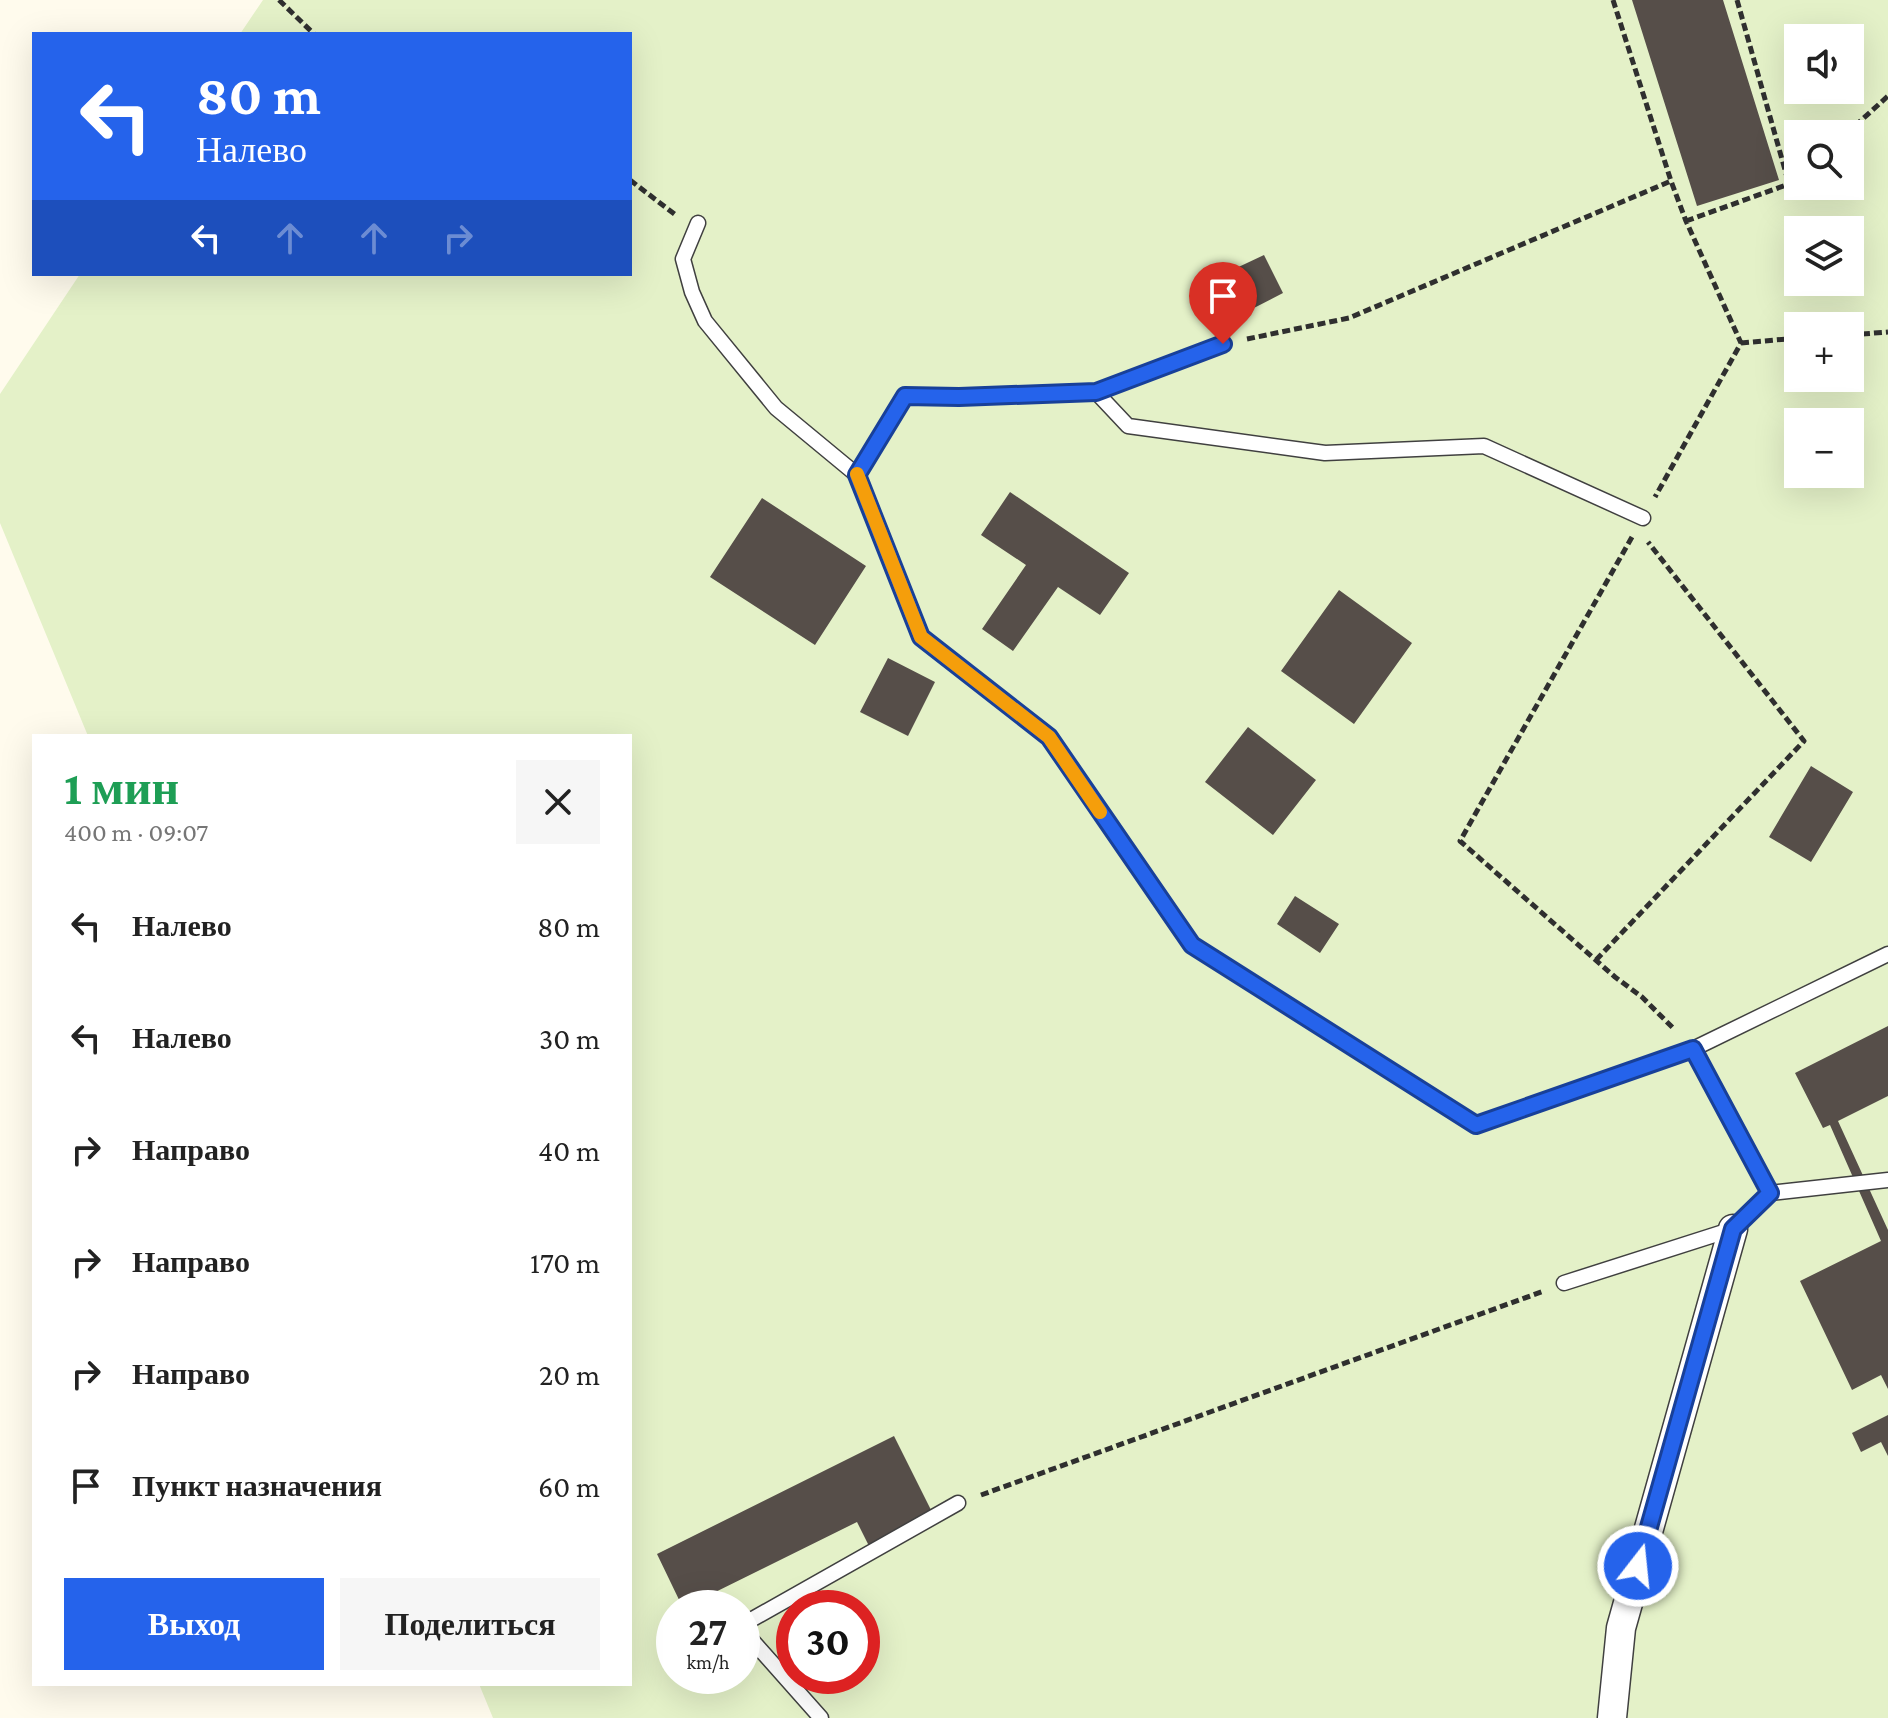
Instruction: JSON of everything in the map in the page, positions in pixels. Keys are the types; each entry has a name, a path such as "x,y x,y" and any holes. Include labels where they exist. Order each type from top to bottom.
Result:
{"street":[{"path":"1612,1718 1621,1628 1733,1229"}],"lane":[{"path":"696,226 683,259 692,292 705,321 776,408 857,475 921,637 1049,737 1192,945 1476,1125 1693,1049 1888,954"},
{"path":"857,475 905,396 1096,392 1223,344"},
{"path":"1096,392 1128,426 1325,453 1484,446 1640,523"},
{"path":"1693,1049 1770,1193"},
{"path":"1564,1283 1733,1229 1770,1193 1888,1180"},
{"path":"760,1617 958,1503"},
{"path":"760,1648 821,1718"}],"path":[{"path":"279,0 312,32"},
{"path":"1613,0 1671,181 1741,343"},
{"path":"1737,0 1784,166"},
{"path":"1861,120 1888,96"},
{"path":"632,181 696,226"},
{"path":"1223,344 1349,318 1671,181"},
{"path":"1686,221 1784,186"},
{"path":"1864,334 1888,332"},
{"path":"1741,343 1784,339"},
{"path":"1693,1049 1642,997 1460,841 1741,343"},
{"path":"1596,960 1804,741 1640,523"},
{"path":"958,1503 1564,1283"}],"green space":[{"path":"263,0 1888,0 1888,1718 493,1718 480,1686 632,1686 632,734 87,734 0,523 0,394 79,276 632,276 632,32 241,32"}],"building":[{"path":"1632,0 1723,0 1779,180 1697,206"},
{"path":"1264,255 1283,293 1250,310 1230,271"},
{"path":"1010,492 1129,573 1100,615 1058,587 1013,651 982,629 1026,565 981,535"},
{"path":"762,498 866,566 815,645 710,577"},
{"path":"1339,590 1412,643 1354,724 1281,671"},
{"path":"888,658 935,682 908,736 860,712"},
{"path":"1248,727 1316,780 1273,835 1205,782"},
{"path":"1811,766 1853,792 1811,862 1769,837"},
{"path":"1295,896 1339,924 1320,953 1277,924"},
{"path":"1888,1026 1888,1096 1838,1121 1888,1230 1888,1389 1881,1375 1852,1390 1800,1281 1881,1241 1830,1125 1823,1128 1795,1073"},
{"path":"1888,1415 1888,1456 1881,1442 1861,1452 1852,1433"},
{"path":"894,1436 933,1514 869,1546 857,1522 719,1590 674,1590 657,1554"}],"slow traffic":[{"path":"857,474 921,637 1049,737 1100,812"}],"route":[{"path":"1223,344 1096,392 905,396 857,475 921,637 1049,737 1192,945 1476,1125 1693,1049 1770,1193 1733,1229 1638,1566"}]}
